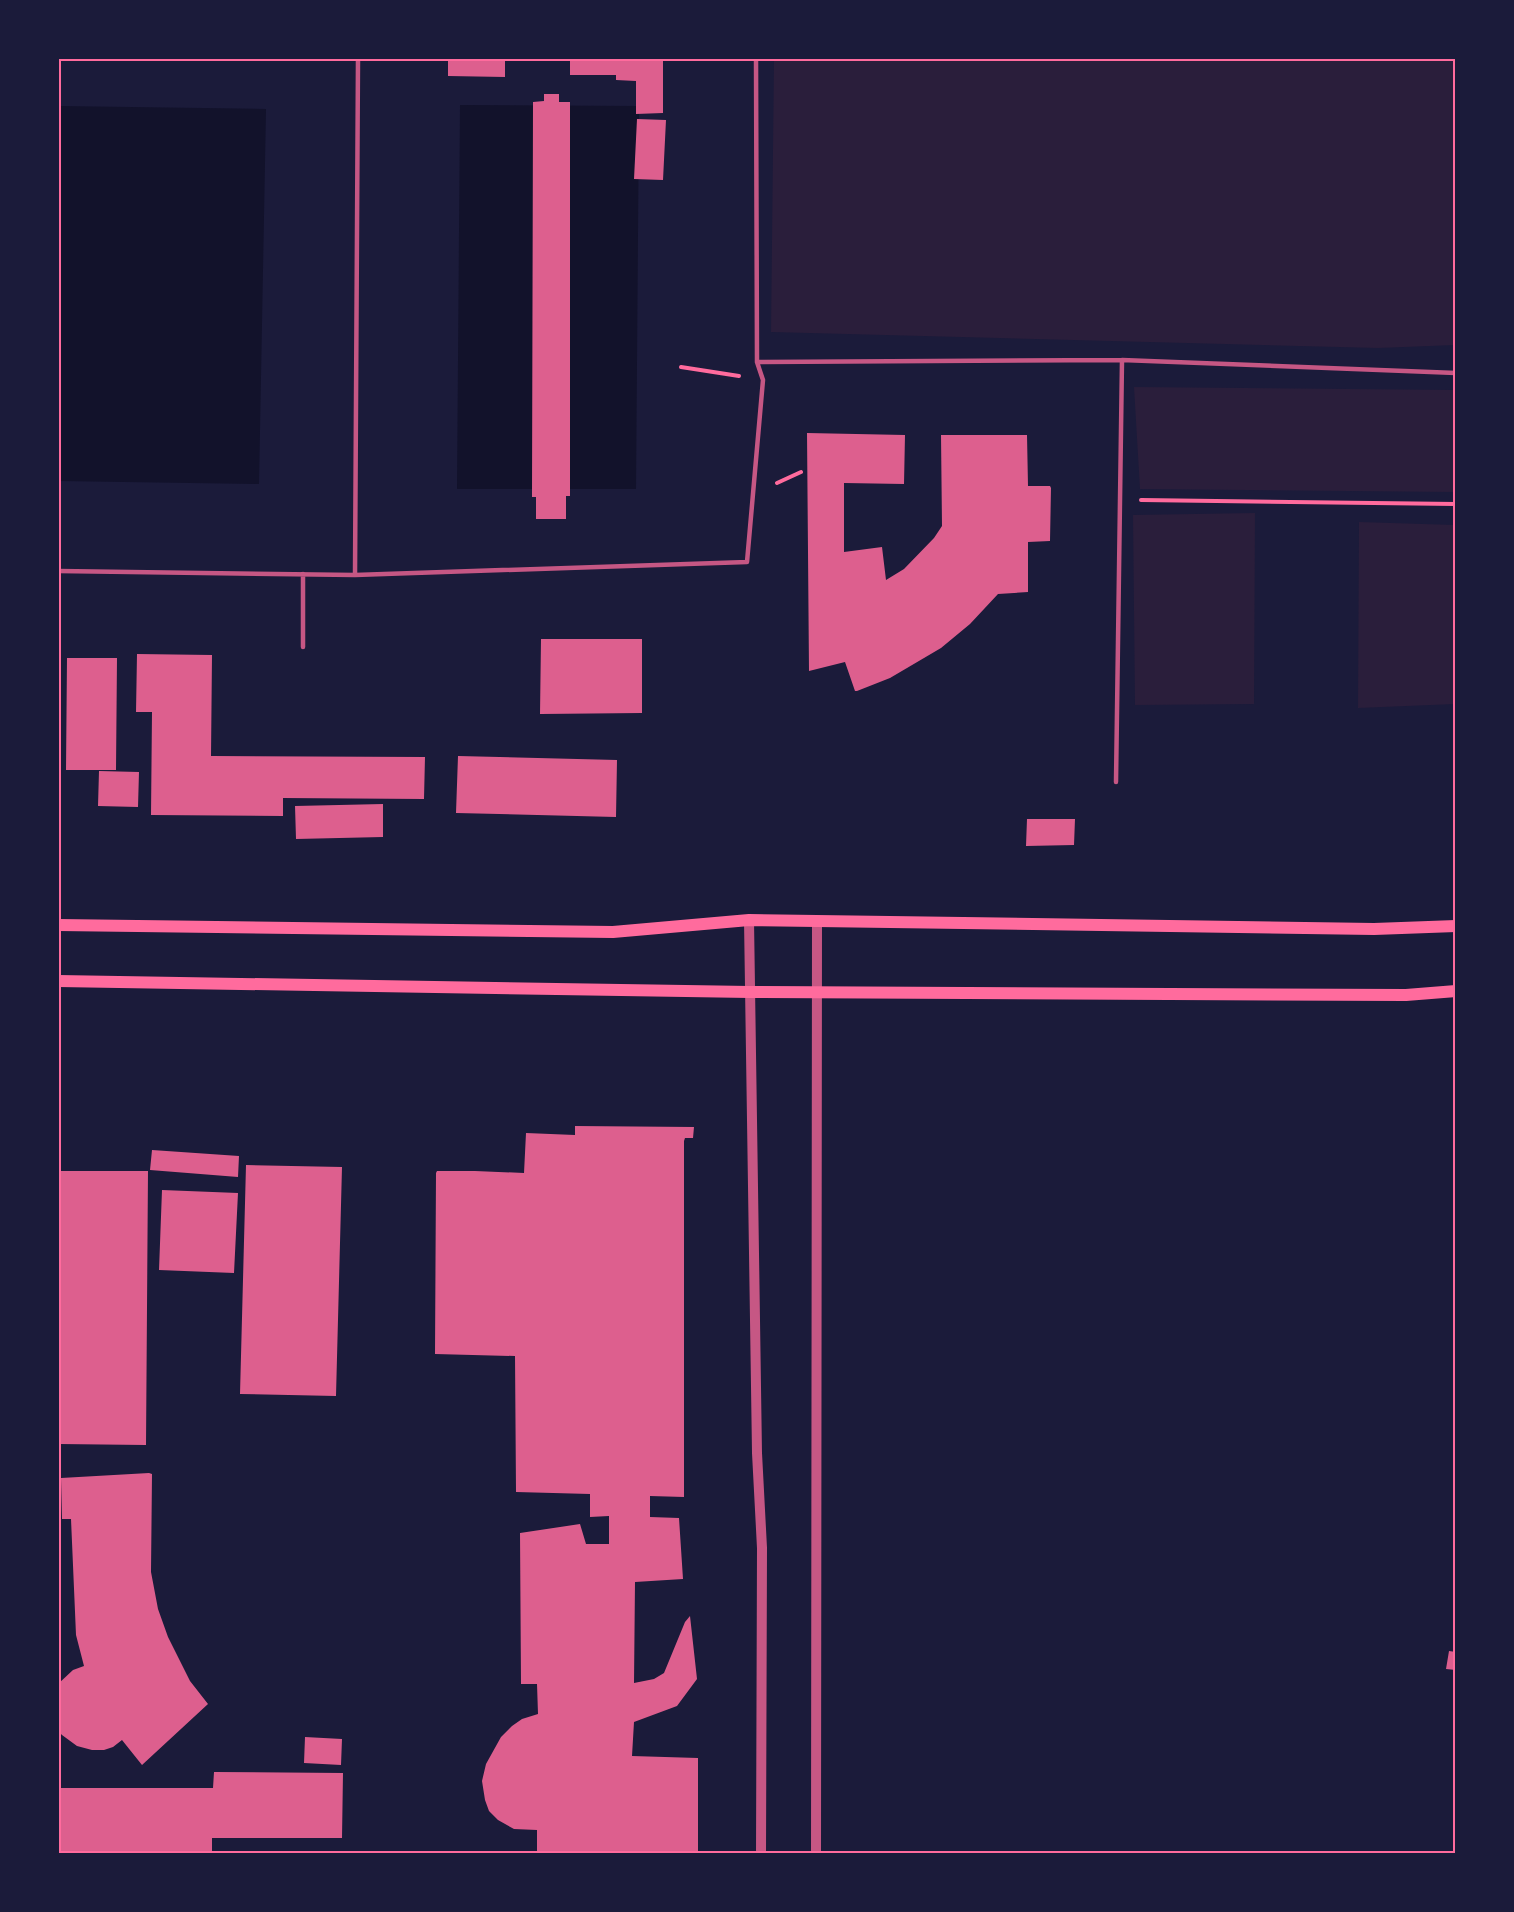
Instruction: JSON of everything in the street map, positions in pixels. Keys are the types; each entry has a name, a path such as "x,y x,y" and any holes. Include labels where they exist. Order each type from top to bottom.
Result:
{"main road":[{"path":"58,925 613,932 749,920 1374,929 1455,926"},
{"path":"58,981 750,992 1406,995 1455,991"}],"street":[{"path":"749,920 757,1453 762,1548 761,1854"},
{"path":"816,1854 817,921"}],"lane":[{"path":"355,575 358,58"},
{"path":"58,571 355,575 747,562 763,380 757,362 756,58"},
{"path":"757,362 1122,360 1455,373"},
{"path":"1116,782 1122,360"},
{"path":"303,574 303,647"}],"path":[{"path":"681,368 763,380"},
{"path":"1120,500 1455,504"}],"shaded area":[{"path":"774,59 1455,59 1455,345 1378,348 771,332"},
{"path":"460,105 639,106 636,489 457,489"},
{"path":"59,106 266,109 259,484 59,481"},
{"path":"1134,387 1455,390 1455,492 1140,489"},
{"path":"1255,513 1254,704 1135,705 1133,515"},
{"path":"1359,522 1455,525 1455,704 1358,708"}],"building":[{"path":"448,58 505,58 505,77 448,76"},
{"path":"570,58 663,58 663,113 636,114 636,81 616,80 616,75 570,75"},
{"path":"544,94 559,94 559,102 570,102 570,496 566,496 566,519 536,519 536,497 532,497 533,102 544,101"},
{"path":"637,119 666,120 663,180 634,179"},
{"path":"807,433 905,435 904,484 844,483 844,552 882,547 886,580 904,569 934,538 942,526 941,435 1027,435 1028,486 1050,486 1051,488 1050,541 1028,542 1028,592 998,594 970,624 941,648 890,678 857,691 855,691 845,662 809,671"},
{"path":"541,639 642,639 642,713 540,714"},
{"path":"137,654 212,655 211,756 425,757 424,799 283,798 283,816 151,815 152,712 136,712"},
{"path":"67,658 117,658 116,770 66,770"},
{"path":"458,756 617,760 616,817 456,813"},
{"path":"99,771 139,772 138,807 98,806"},
{"path":"383,804 383,837 296,839 295,806"},
{"path":"1027,819 1075,819 1074,845 1026,846"},
{"path":"575,1126 694,1127 693,1138 685,1138 684,1141 684,1497 650,1496 650,1517 679,1518 683,1579 635,1582 634,1683 654,1679 664,1673 685,1622 690,1616 697,1679 677,1706 634,1722 632,1756 698,1758 698,1854 537,1854 537,1830 514,1829 498,1820 489,1811 485,1800 482,1781 486,1764 501,1737 522,1719 538,1714 537,1684 521,1684 520,1533 580,1524 586,1544 609,1544 609,1516 590,1517 590,1494 516,1492 515,1356 435,1354 436,1173 437,1171 475,1171 524,1173 526,1133 575,1135"},
{"path":"152,1150 239,1156 238,1177 150,1170"},
{"path":"246,1165 342,1167 336,1396 240,1394"},
{"path":"60,1171 148,1171 146,1445 59,1444"},
{"path":"162,1190 238,1193 234,1273 159,1270"},
{"path":"152,1474 151,1572 158,1609 168,1637 190,1681 208,1704 142,1765 122,1740 104,1750 92,1750 77,1746 58,1731 58,1684 73,1670 84,1666 76,1635 71,1519 62,1519 61,1478"},
{"path":"1449,1651 1456,1652 1456,1670 1446,1669"},
{"path":"305,1737 342,1739 341,1765 304,1763"},
{"path":"214,1772 343,1773 342,1838 212,1838 212,1854 58,1854 58,1788 213,1788"}]}
